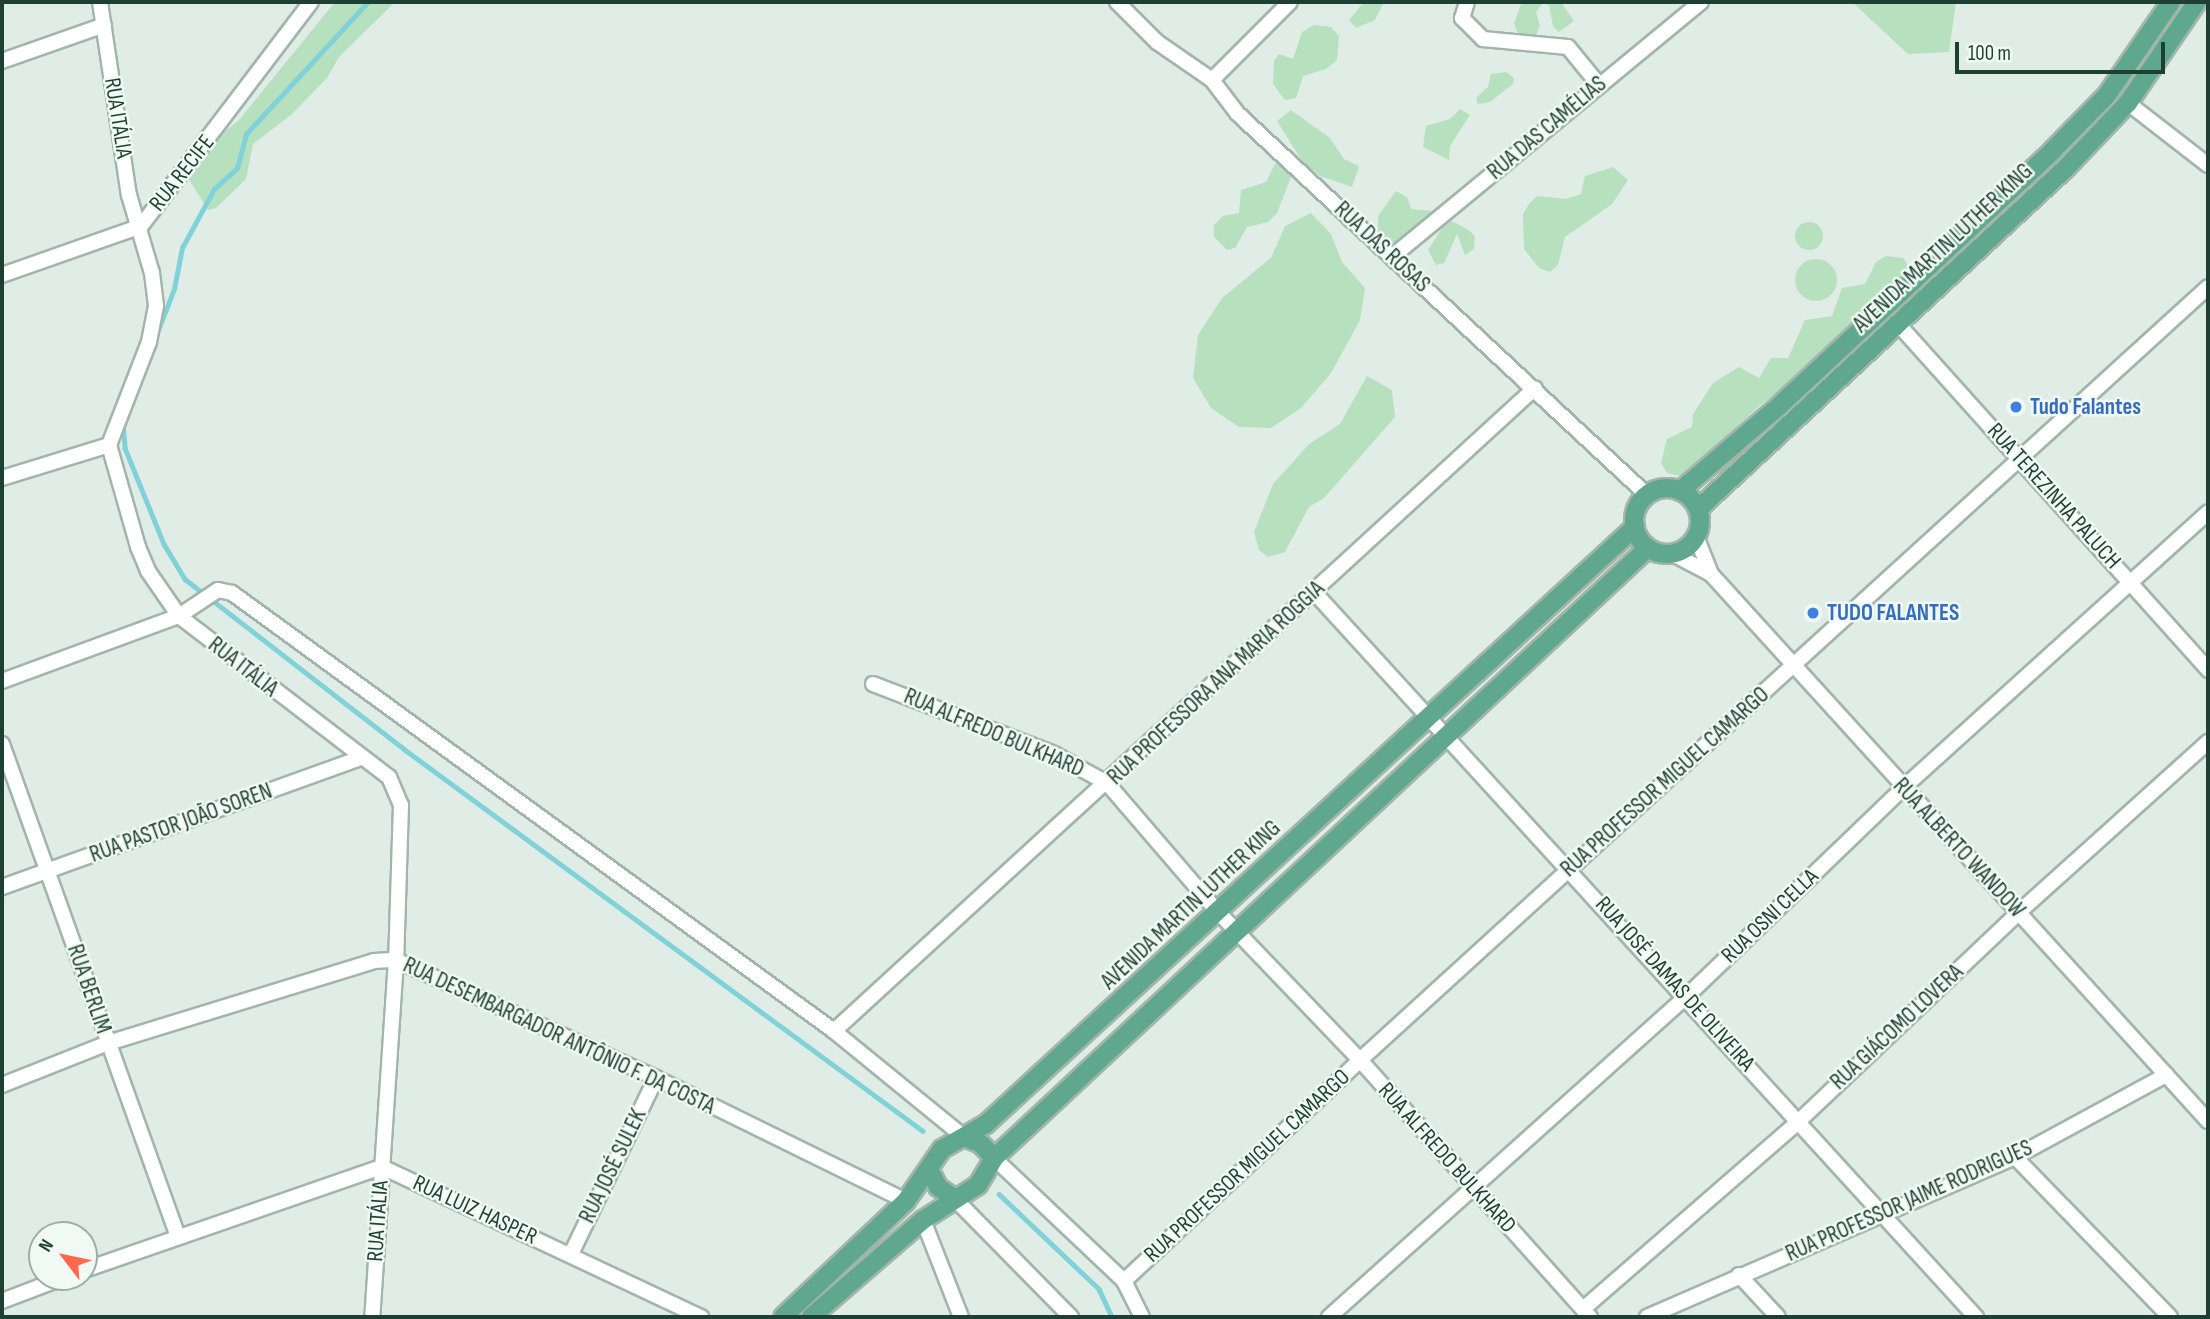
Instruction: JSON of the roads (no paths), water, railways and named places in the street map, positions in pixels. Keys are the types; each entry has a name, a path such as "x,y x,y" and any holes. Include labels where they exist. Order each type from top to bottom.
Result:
{"main road":[{"name":"AVENIDA MARTIN LUTHER KING","path":"1681,491 1779,406 2052,152 2107,95 2171,2"},
{"name":"AVENIDA MARTIN LUTHER KING","path":"1698,509 2066,168 2128,103 2197,2"},
{"path":"2052,152 2066,168"},
{"path":"1669,488 1681,491 1698,509 1696,536 1673,554 1648,548 1635,527 1639,504 1647,495 1669,488"},
{"name":"AVENIDA MARTIN LUTHER KING","path":"783,1317 853,1254 906,1201 930,1171 942,1149 986,1124 1219,914 1635,527"},
{"path":"811,1317 923,1220 978,1185 994,1158 1648,548"},
{"path":"1088,1032 1107,1052"},
{"path":"964,1137 981,1144 994,1158"},
{"path":"930,1171 939,1187 954,1198"},
{"path":"853,1254 867,1268"}],"street":[{"name":"RUA ITÁLIA","path":"100,2 129,195 141,226 156,306 149,342 108,445 143,559 179,616 389,777 401,805 396,960 372,1317"},
{"name":"RUA RECIFE","path":"2,275 141,226 311,2"},
{"name":"RUA DAS ROSAS","path":"1117,2 1157,42 1212,80 1238,114 1647,495"},
{"path":"1212,80 1290,2"},
{"path":"1467,2 1462,18 1483,39 1568,47 1599,85"},
{"name":"RUA DAS CAMÉLIAS","path":"1393,256 1701,2"},
{"path":"2,61 104,25"},
{"path":"2128,103 2208,166"},
{"name":"RUA PROFESSOR MIGUEL CAMARGO","path":"1124,1281 1360,1060 2208,287"},
{"name":"RUA TEREZINHA PALUCH","path":"1898,324 2022,458 2208,670"},
{"name":"RUA PROFESSORA ANA MARIA ROGGIA","path":"834,1031 1535,388"},
{"path":"2,478 108,445"},
{"name":"RUA OSNI CELLA","path":"1329,1317 1686,998 1903,788 2208,513"},
{"name":"RUA ALBERTO WANDOW","path":"1696,536 1711,574 2208,1121"},
{"name":"RUA ALBERTO WANDOW","path":"1673,554 1711,574"},
{"path":"2,681 179,616 196,608 208,595 218,590 232,593 834,1031 964,1137"},
{"name":"RUA JOSÉ DAMAS DE OLIVEIRA","path":"1314,592 1570,869 1976,1317"},
{"name":"RUA ALFREDO BULKHARD","path":"873,684 1054,754 1107,783 1219,914 1360,1060 1587,1313"},
{"name":"RUA GIÁCOMO LOVERA","path":"1587,1313 1799,1121 2018,913 2208,742"},
{"name":"RUA BERLIM","path":"2,744 177,1234"},
{"name":"RUA PASTOR JOÃO SOREN","path":"2,887 361,758"},
{"name":"RUA DESEMBARGADOR ANTÔNIO F. DA COSTA","path":"2,1086 108,1043 374,961 396,960 656,1078 906,1201"},
{"name":"RUA PROFESSOR JAIME RODRIGUES","path":"1647,1317 2015,1157 2166,1075"},
{"name":"RUA JOSÉ SULEK","path":"571,1254 656,1078"},
{"path":"2015,1157 2170,1317"},
{"path":"994,1158 1124,1281 1142,1317"},
{"path":"98,1265 177,1234 382,1167"},
{"name":"RUA LUIZ HASPER","path":"382,1167 701,1317"},
{"path":"954,1198 1071,1317"},
{"path":"923,1220 961,1317"},
{"path":"1739,1275 1778,1317"},
{"path":"2,1301 28,1291"}],"waterway":[{"path":"158,330 174,289 182,248 214,189 237,168 246,134 368,2"},
{"path":"123,423 125,448 164,544 185,579 404,749 923,1131"},
{"path":"999,1194 1099,1289 1112,1317"}],"place":[{"name":"Tudo Falantes","path":"2016,407"},
{"name":"TUDO FALANTES","path":"1813,613"}]}
